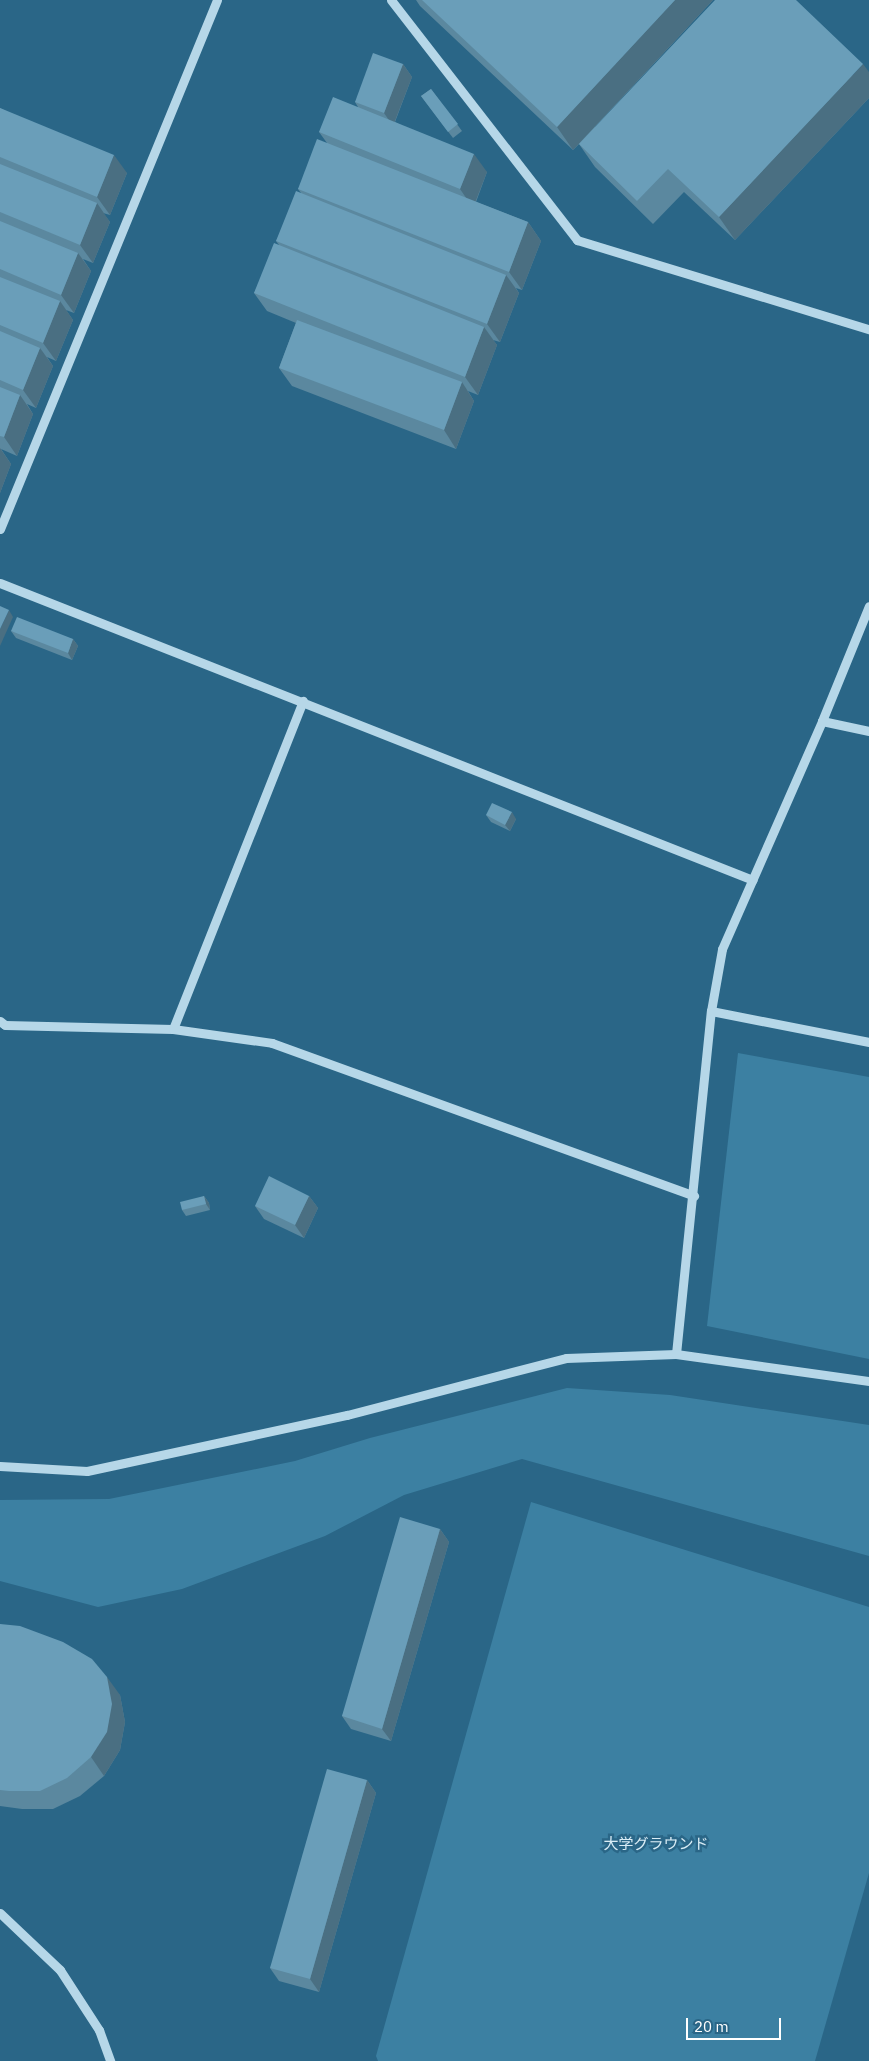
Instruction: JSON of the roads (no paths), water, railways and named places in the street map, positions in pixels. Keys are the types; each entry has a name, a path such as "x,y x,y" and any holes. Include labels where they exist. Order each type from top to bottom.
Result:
{"street":[{"path":"0,529 217,0"},
{"path":"391,0 577,240 869,329"},
{"path":"0,583 753,880"},
{"path":"676,1354 694,1196 711,1011 722,948 822,722 869,606"},
{"path":"173,1029 303,701"},
{"path":"822,722 869,731"},
{"path":"711,1011 869,1042"},
{"path":"0,1021 5,1025 173,1029 272,1043 694,1196"},
{"path":"0,1466 86,1471 347,1415 566,1358 676,1354 869,1381"},
{"path":"0,1913 60,1970 100,2030 110,2061"}],"park label":[{"name":"大学グラウンド","path":"656,1844"}]}
